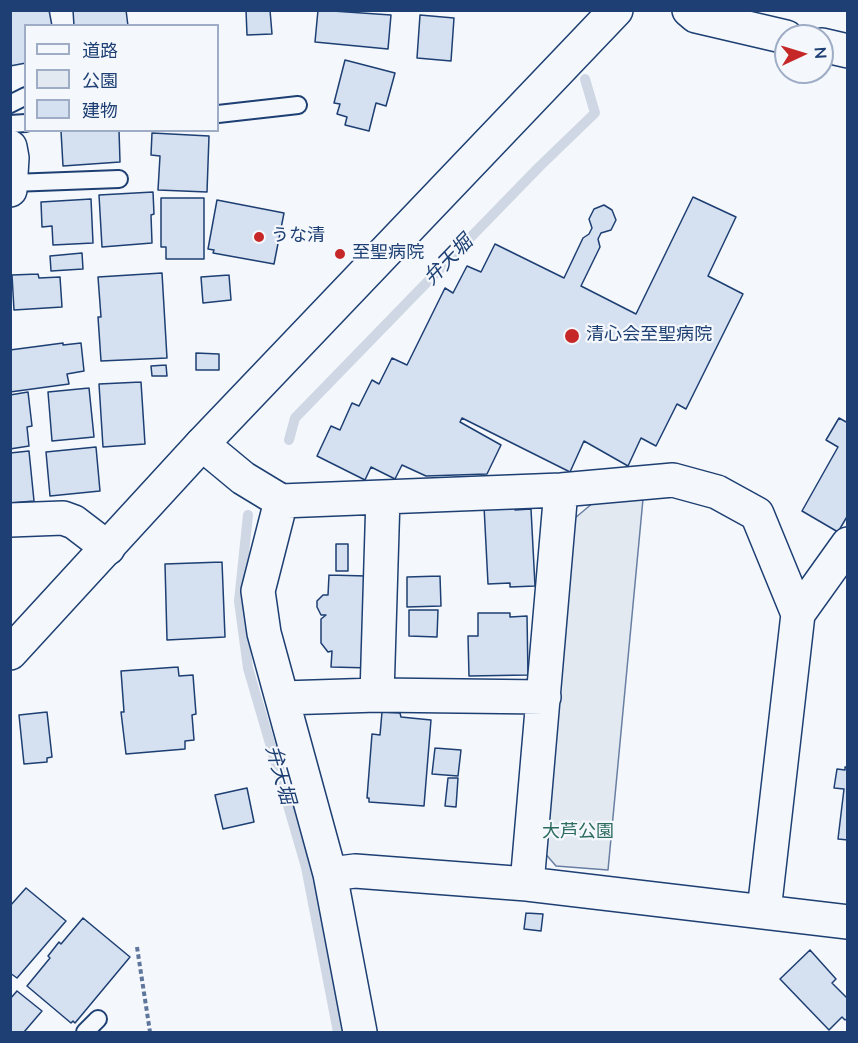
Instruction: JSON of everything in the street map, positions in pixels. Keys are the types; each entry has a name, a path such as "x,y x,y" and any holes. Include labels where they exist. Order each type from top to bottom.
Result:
{"street":[{"path":"10,653 202,444 616,10"},
{"path":"689,10 696,16 774,34"},
{"path":"10,147 11,186"},
{"path":"202,444 243,478 281,501 561,490 673,480 717,492 758,514 798,614 764,910"},
{"path":"527,884 561,490"},
{"path":"377,695 383,497"},
{"path":"281,501 258,591 264,633 330,874 360,1032"},
{"path":"10,520 63,518 74,522 108,548"},
{"path":"798,614 848,544"},
{"path":"283,698 377,695 544,698"},
{"path":"330,874 355,872 527,884 764,910 848,922"}],"lane":[{"path":"10,104 24,97"},
{"path":"219,114 298,105"},
{"path":"11,186 119,179"},
{"path":"85,1032 98,1019"}],"path":[{"path":"137,947 150,1032"}],"green space":[{"name":"大芦公園","path":"600,497 643,499 608,870 556,866 543,851 575,518"}],"building":[{"path":"10,10 49,10 52,24 24,24 24,63 10,66"},
{"path":"73,10 126,10 128,24 74,24"},
{"path":"246,10 270,10 272,34 247,35"},
{"path":"318,10 391,15 388,49 315,42"},
{"path":"420,15 454,18 451,61 417,58"},
{"path":"345,60 395,73 386,106 376,103 369,131 345,125 347,117 337,114 340,104 334,103"},
{"path":"61,132 119,132 120,162 63,166"},
{"path":"152,133 209,136 207,192 158,190 160,156 151,155"},
{"path":"153,192 152,243 102,247 99,195"},
{"name":"清心会至聖病院","path":"693,197 736,217 708,276 743,294 686,409 677,404 656,446 641,438 628,466 584,441 570,472 462,418 460,422 501,445 487,474 426,476 402,465 395,479 371,467 365,480 317,456 331,426 340,430 352,403 359,406 372,380 379,384 392,358 407,365 445,288 453,293 467,266 481,272 495,244 564,278 583,238 592,228 589,219 594,209 604,205 612,210 616,220 611,230 601,233 598,239 600,247 581,286 636,314"},
{"path":"161,198 204,198 204,259 166,259 166,247 161,247"},
{"path":"91,199 93,243 53,245 52,226 42,227 41,202"},
{"path":"217,200 284,213 274,264 213,253 214,250 208,249"},
{"path":"82,253 83,269 51,271 50,256"},
{"path":"162,273 167,358 101,361 98,277"},
{"path":"38,274 39,278 60,277 62,307 14,310 12,275"},
{"path":"229,275 231,300 203,303 201,277"},
{"path":"63,343 63,345 81,343 84,371 67,374 69,384 10,392 10,350"},
{"path":"196,353 219,354 219,370 196,370"},
{"path":"166,365 167,376 152,376 151,366"},
{"path":"141,382 145,444 103,447 99,384"},
{"path":"89,388 94,437 52,441 48,392"},
{"path":"28,392 32,426 27,427 29,446 10,449 10,395"},
{"path":"839,418 848,423 848,515 838,532 802,511 838,447 826,440"},
{"path":"96,447 100,491 50,496 46,452"},
{"path":"29,451 34,501 10,503 10,453"},
{"path":"515,504 515,510 531,509 535,586 510,587 510,583 488,584 484,506"},
{"path":"336,544 348,544 348,571 336,571"},
{"path":"222,562 225,637 167,640 165,564"},
{"path":"329,575 366,576 371,668 331,667 332,651 328,652 321,643 321,619 326,615 321,615 317,607 317,601 323,595 328,595"},
{"path":"440,576 441,606 407,607 407,577"},
{"path":"409,610 438,610 437,637 409,636"},
{"path":"478,613 510,613 510,617 527,616 528,675 469,676 468,636 478,636"},
{"path":"178,667 179,676 193,675 196,714 192,715 194,740 185,741 185,749 126,754 121,712 124,712 121,671"},
{"path":"47,712 52,757 47,758 47,762 24,764 19,715"},
{"path":"382,712 400,713 401,717 431,720 424,806 369,802 367,798 372,734 380,735"},
{"path":"435,748 461,750 458,776 432,774"},
{"path":"845,767 848,767 848,840 838,839 844,789 834,788 837,769 845,770"},
{"path":"448,778 458,778 456,807 445,806"},
{"path":"247,788 254,822 223,829 215,795"},
{"path":"26,888 66,921 17,978 10,973 10,906"},
{"path":"526,913 543,914 541,931 524,929"},
{"path":"83,918 130,957 75,1023 73,1021 71,1023 27,986 50,958 48,956 59,942 61,944"},
{"path":"810,950 836,979 832,983 848,999 848,1018 845,1020 842,1017 829,1030 780,979"},
{"path":"17,991 42,1011 24,1032 10,1032 10,999"}],"waterway":[{"name":"弁天堀","path":"289,440 295,418 539,167 595,113 585,79"},
{"name":"弁天堀","path":"248,515 239,601 248,668 306,867 338,1032"}],"place":[{"name":"うな清","path":"259,237"},
{"name":"至聖病院","path":"340,254"},
{"name":"清心会至聖病院","path":"572,336"}]}
